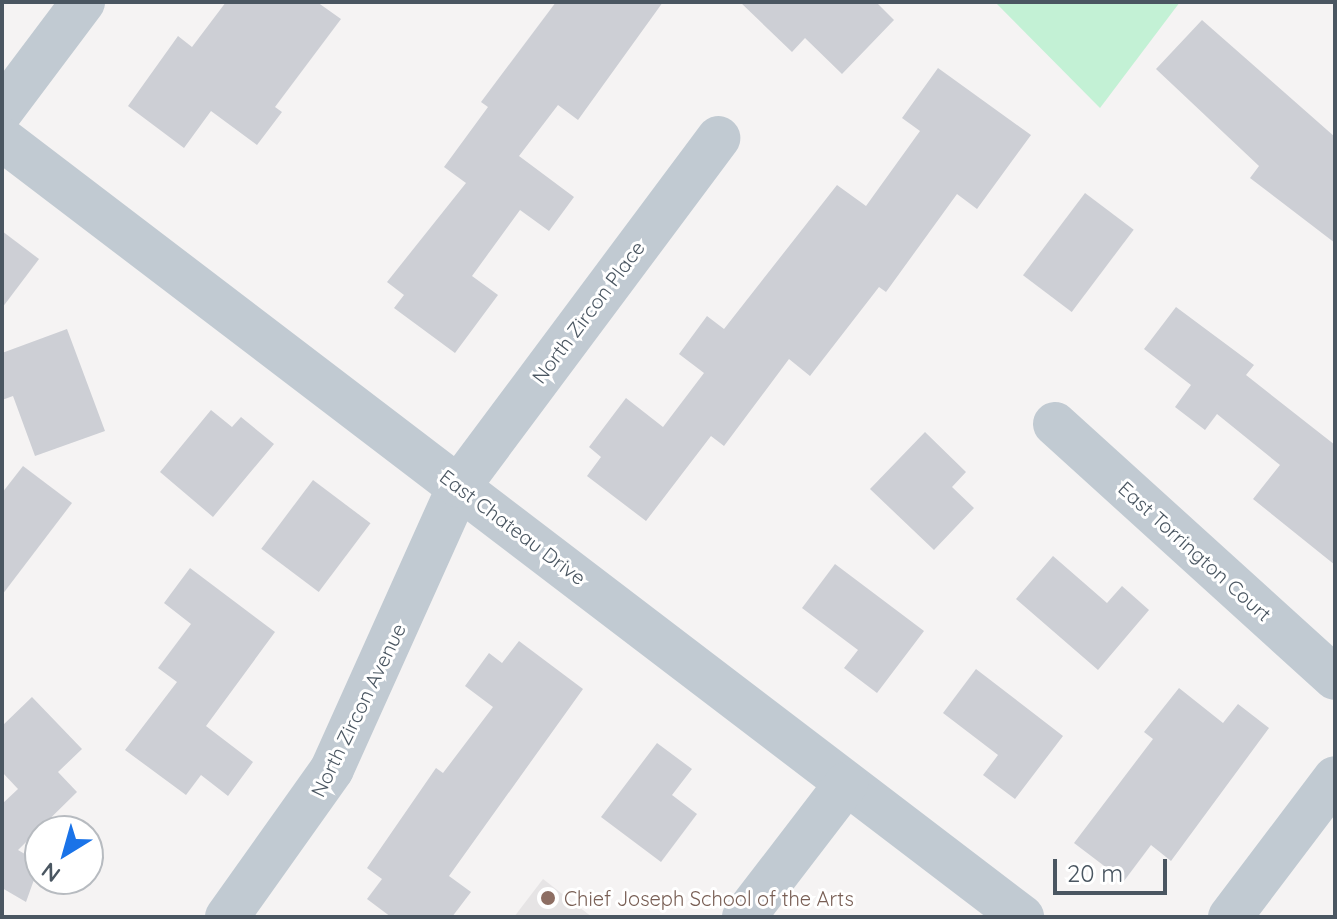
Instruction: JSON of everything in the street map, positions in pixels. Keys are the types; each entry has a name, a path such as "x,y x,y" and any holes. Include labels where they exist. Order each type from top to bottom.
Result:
{"street":[{"path":"2,110 83,2"},
{"name":"North Zircon Place","path":"459,486 718,138"},
{"name":"East Chateau Drive","path":"2,139 1022,917"},
{"name":"East Torrington Court","path":"1055,424 1335,678"},
{"name":"North Zircon Avenue","path":"227,917 332,769 459,486"},
{"path":"1230,917 1335,778"},
{"path":"744,917 846,784"}],"shaded area":[{"name":"Chief Joseph School of the Arts","path":"543,879 592,917 514,917"}],"green space":[{"path":"995,2 1180,2 1100,108"}],"building":[{"path":"226,2 317,2 341,19 275,107 282,112 257,145 211,111 184,148 128,106 178,36 192,47"},
{"path":"556,2 663,2 578,120 558,105 519,156 574,197 549,231 520,210 472,276 498,295 455,353 394,308 404,295 387,282 466,183 444,167 488,107 481,102"},
{"path":"740,2 876,2 894,20 842,74 805,38 792,52"},
{"path":"1202,20 1335,137 1335,243 1250,178 1259,166 1156,69"},
{"path":"938,68 1031,135 977,209 957,194 886,292 879,287 810,376 789,359 724,446 711,436 646,521 587,476 601,457 589,447 626,398 663,427 704,373 679,354 707,316 724,329 837,185 866,206 920,131 902,118"},
{"path":"1085,193 1134,230 1072,312 1023,275"},
{"path":"2,231 39,259 2,308"},
{"path":"1176,307 1254,365 1246,375 1335,445 1335,565 1253,499 1280,465 1217,414 1205,430 1175,407 1191,385 1144,349"},
{"path":"67,329 105,431 35,456 13,396 2,400 2,353"},
{"path":"211,410 232,427 241,417 274,444 213,517 160,472"},
{"path":"925,432 966,472 952,487 974,508 934,550 870,489"},
{"path":"23,466 72,503 2,595 2,493"},
{"path":"313,480 371,523 319,592 261,549"},
{"path":"1053,556 1107,603 1122,586 1149,610 1098,670 1016,599"},
{"path":"835,564 924,631 877,693 844,668 858,650 802,608"},
{"path":"190,568 275,632 206,726 253,762 228,796 201,775 186,795 125,750 177,682 158,668 191,624 164,603"},
{"path":"519,641 583,689 449,876 471,892 452,917 391,917 367,899 382,879 367,868 436,768 443,773 493,707 465,686 489,653 502,663"},
{"path":"976,669 1063,736 1015,799 983,775 998,755 943,713"},
{"path":"1179,688 1223,723 1238,704 1269,728 1171,861 1151,845 1124,881 1074,843 1153,739 1144,732"},
{"path":"32,697 82,749 58,772 77,792 54,815 24,815 24,844 18,850 24,854 24,895 29,895 26,902 2,888 2,804 18,789 2,772 2,726"},
{"path":"657,743 692,769 672,795 697,814 661,862 601,817"}],"place":[{"name":"Chief Joseph School of the Arts","path":"548,898"}]}
